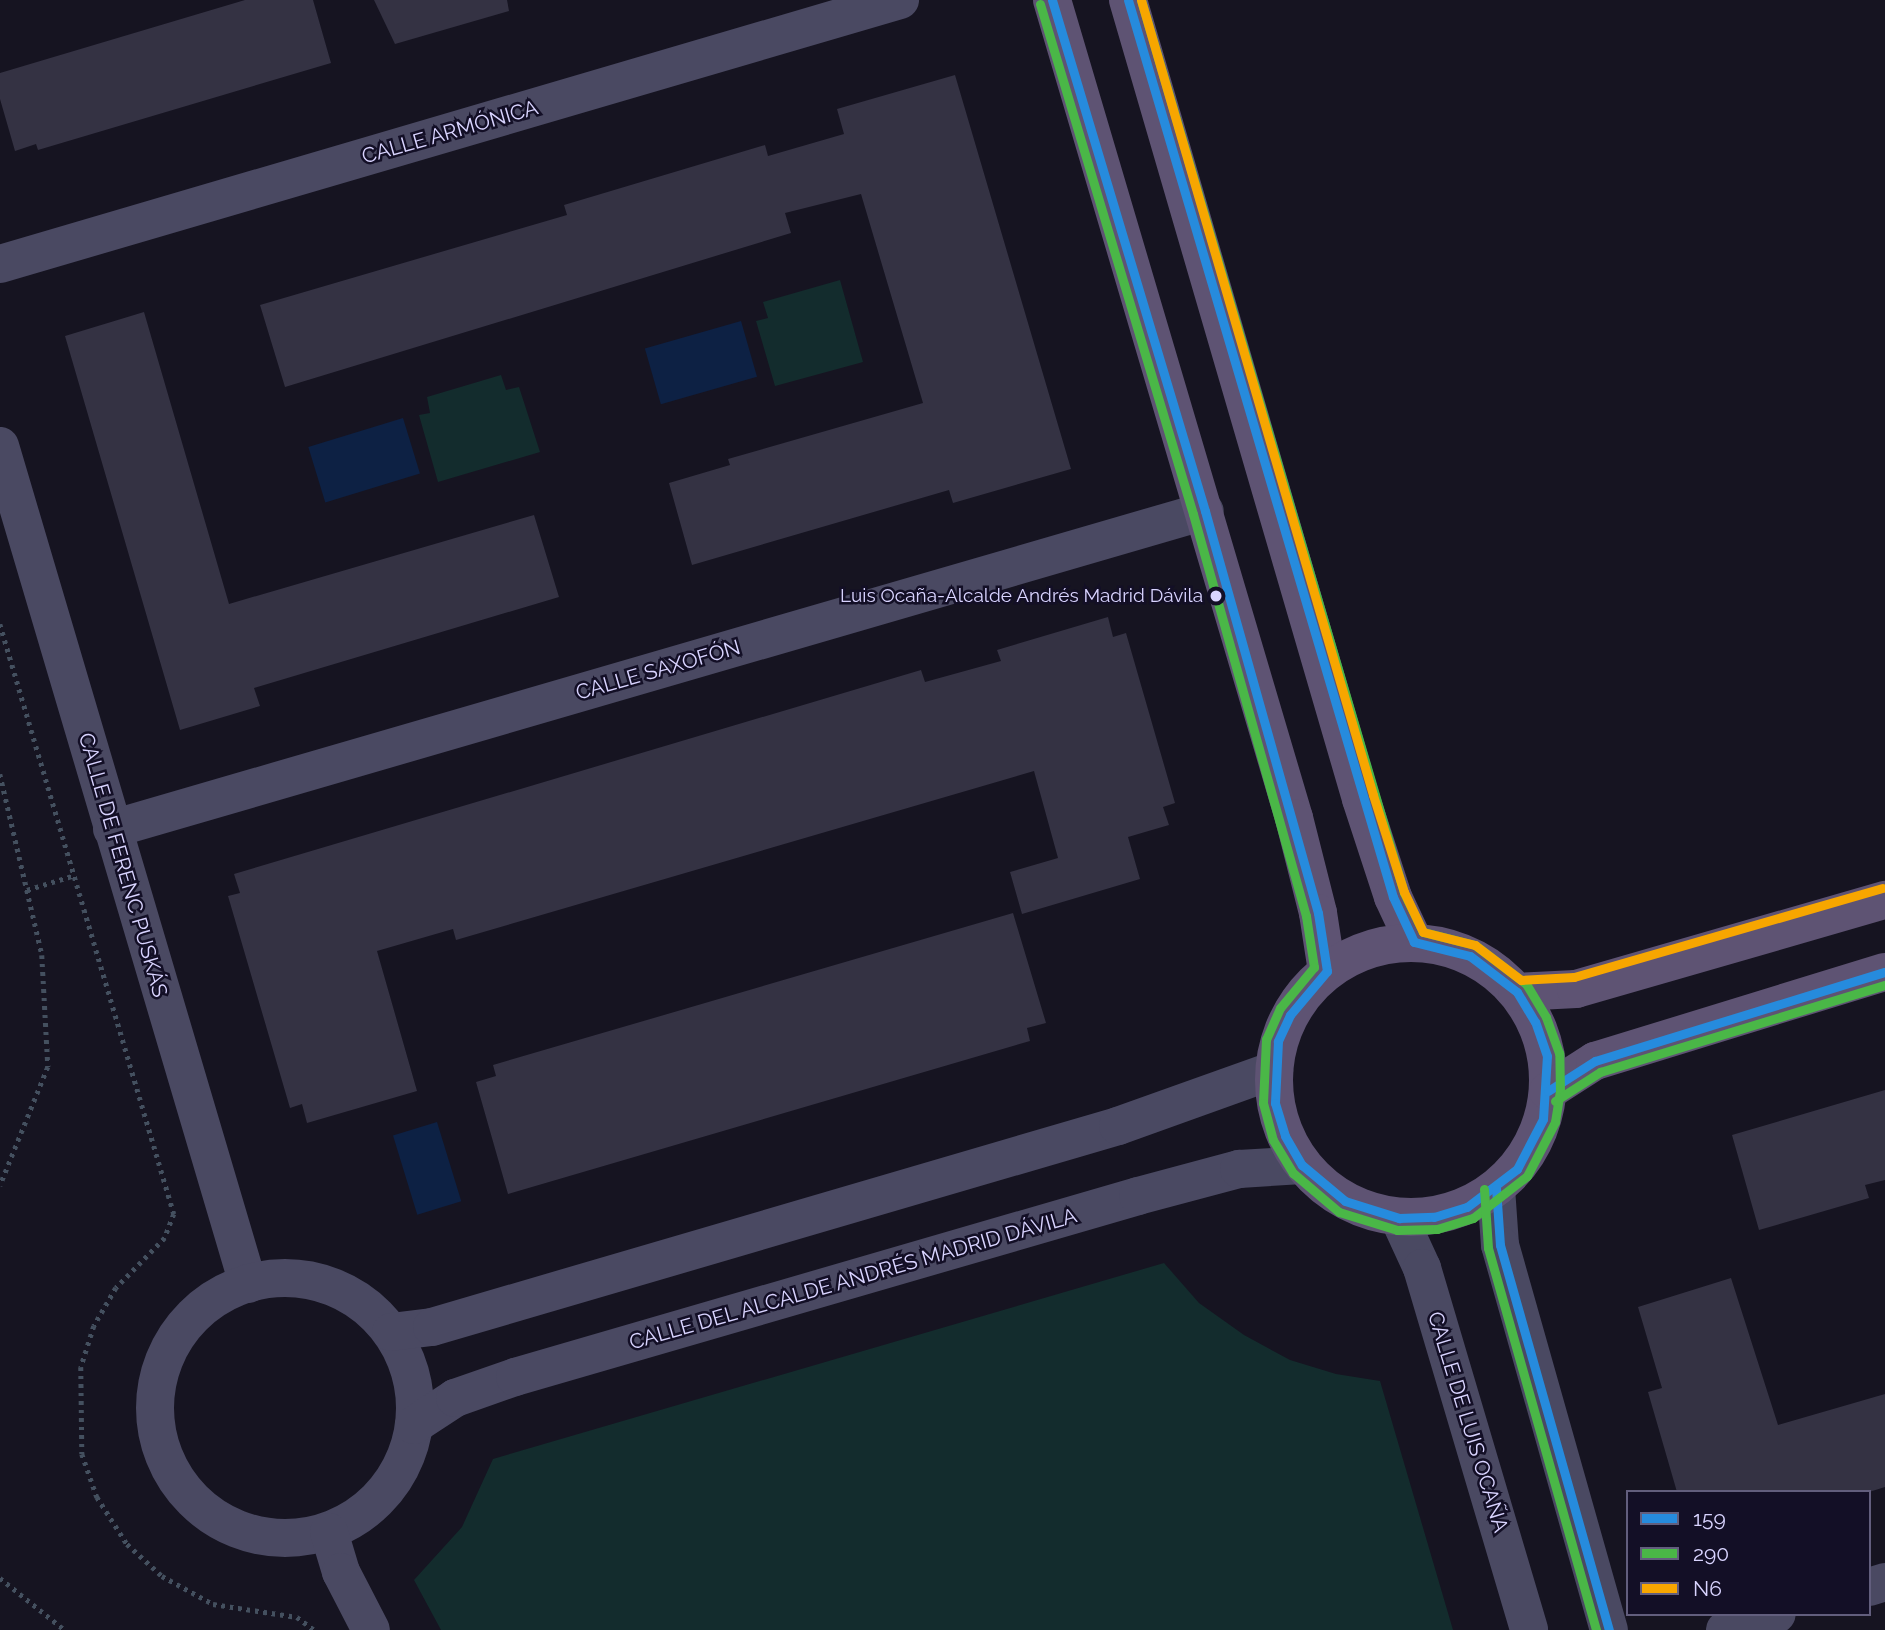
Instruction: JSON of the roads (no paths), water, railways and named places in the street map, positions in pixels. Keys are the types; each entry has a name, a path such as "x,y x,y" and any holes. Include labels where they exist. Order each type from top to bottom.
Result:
{"main road":[{"path":"1052,0 1294,818 1318,914 1326,971"},
{"path":"1128,0 1361,799 1393,897 1414,942"},
{"path":"1517,992 1576,989 1885,900"},
{"path":"1414,942 1471,956 1517,992 1535,1022 1546,1056 1548,1091 1532,1145 1496,1188 1466,1207 1434,1217 1399,1218 1345,1201 1302,1165 1286,1136 1275,1103 1274,1070 1279,1041 1290,1015 1326,971 1363,952 1414,942"},
{"path":"1548,1091 1595,1061 1885,972"}],"street":[{"name":"CALLE ARMÓNICA","path":"0,264 900,0"},
{"name":"CALLE DE FERENC PUSKÁS","path":"0,446 111,829 248,1284"},
{"name":"CALLE SAXOFÓN","path":"111,829 1205,511"},
{"path":"391,1332 432,1327 1118,1126 1274,1070"},
{"name":"CALLE DEL ALCALDE ANDRÉS MADRID DÁVILA","path":"414,1425 455,1398 528,1373 1138,1196 1239,1169 1302,1165"},
{"path":"1496,1188 1500,1245 1609,1630"},
{"name":"CALLE DE LUIS OCAÑA","path":"1399,1218 1422,1268 1529,1630"},
{"path":"274,1279 326,1285 351,1296 391,1332 406,1361 414,1392 414,1425 403,1462 377,1501 329,1532 298,1538 266,1537 217,1519 185,1491 168,1465 158,1435 159,1381 173,1341 193,1316 218,1296 248,1284 274,1279"},
{"path":"329,1532 341,1572 372,1630"},
{"path":"1725,1630 1770,1616"}],"water":[{"path":"741,321 757,377 661,404 645,349"},
{"path":"403,418 420,473 325,502 308,447"},
{"path":"437,1122 461,1201 417,1215 393,1135"}],"place":[{"name":"Luis Ocaña-Alcalde Andrés Madrid Dávila","path":"1216,596"}]}
